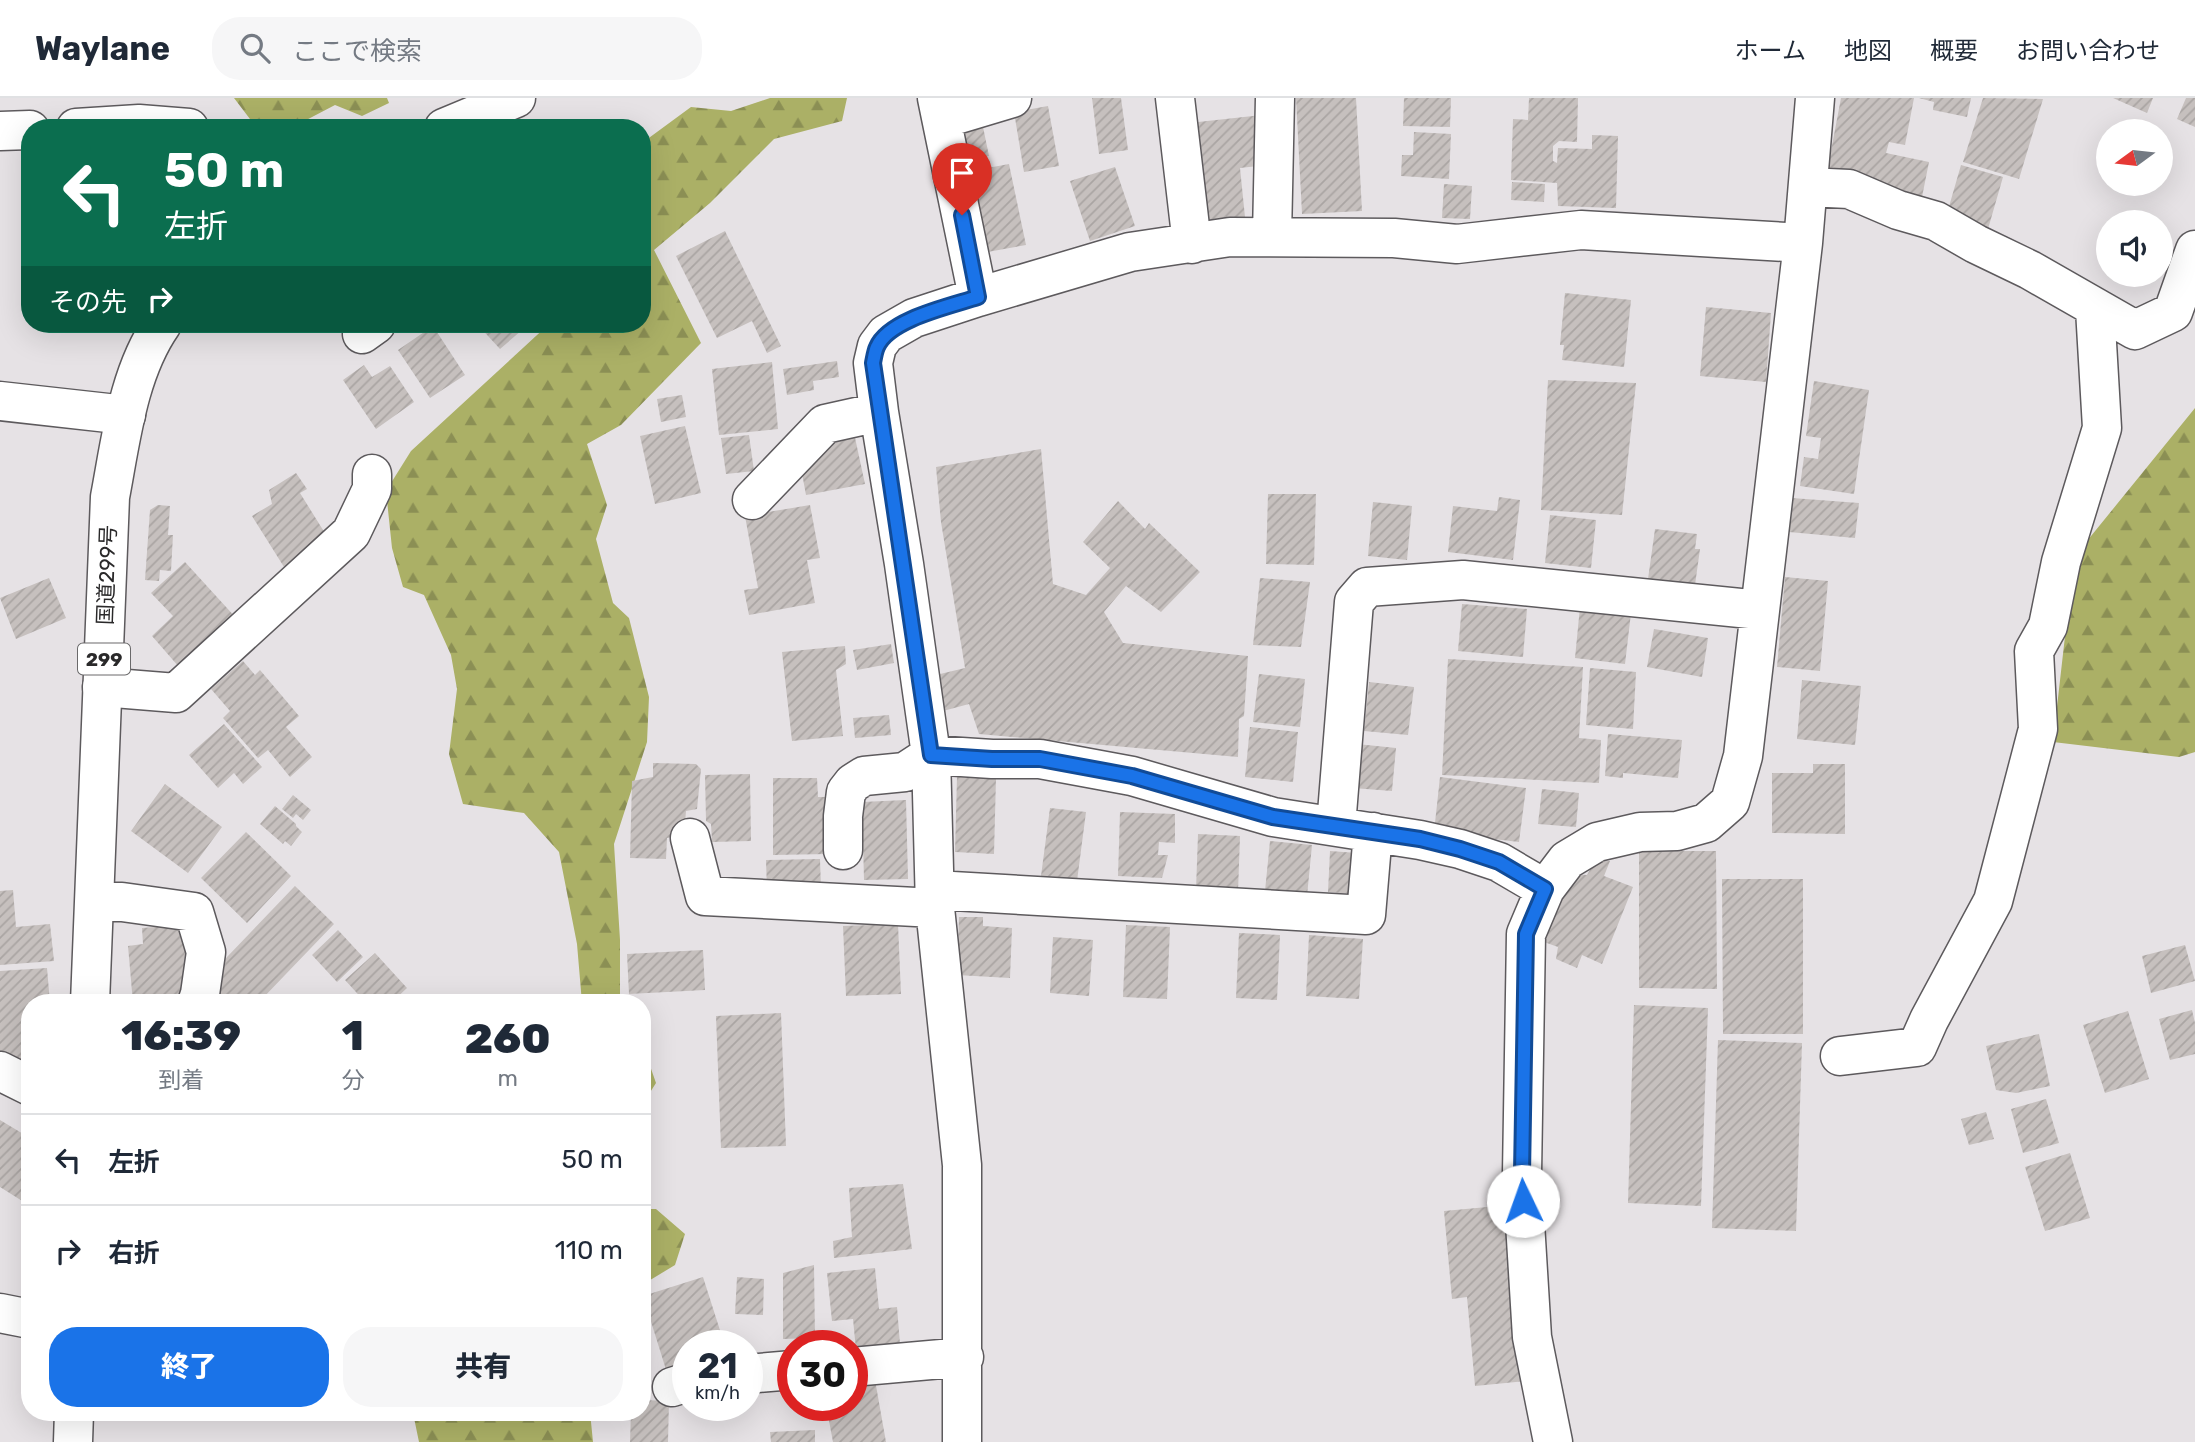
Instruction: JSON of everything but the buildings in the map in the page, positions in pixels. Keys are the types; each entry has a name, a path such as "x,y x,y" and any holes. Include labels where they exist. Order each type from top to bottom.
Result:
{"main road":[{"path":"466,119 516,98"},
{"path":"978,297 939,109 1012,98"},
{"path":"1175,98 1192,244"},
{"path":"1272,236 1275,98"},
{"path":"1553,1442 1532,1337 1522,1174 1526,934 1545,889 1567,860 1597,842 1640,832 1677,831 1706,824 1730,802 1744,756 1803,243 1815,98"},
{"path":"0,131 21,130"},
{"path":"1808,187 1849,189 1898,210 1936,221 2030,270 2135,330 2173,312 2195,250"},
{"path":"962,1442 962,1165 935,899 931,755 879,412 873,363 877,346 886,334 914,318 978,297 1129,252 1230,237 1394,238 1457,244 1581,230 1803,243"},
{"path":"1840,1056 1917,1047 1928,1020 1993,901 2038,729 2034,651 2048,626 2061,562 2102,428 2095,309"},
{"name":"国道299号","path":"90,994 110,497 125,415 148,345 156,333"},
{"path":"0,401 125,415"},
{"path":"752,500 825,425 879,412"},
{"path":"103,687 176,693 351,533 372,489 372,474"},
{"path":"1336,826 1354,602 1367,587 1463,580 1760,610"},
{"path":"844,850 843,816 846,792 864,776 905,772 931,755 1040,759 1132,776 1273,817 1420,839 1499,862 1545,889"},
{"path":"690,838 705,896 935,899 1366,915 1373,832"},
{"path":"95,902 122,902 194,912 206,952 200,994"},
{"path":"0,1071 21,1082"},
{"path":"0,1313 21,1317"},
{"path":"868,1366 964,1357"},
{"path":"73,1442 74,1421"}],"green space":[{"path":"234,98 387,98 389,103 362,116 335,105 308,119 250,119"},
{"path":"770,98 847,98 842,121 774,139 710,203 654,250 701,343 621,425 587,444 607,505 596,539 613,603 629,618 649,697 647,742 614,844 620,940 620,994 581,994 577,944 559,852 524,813 463,804 449,754 457,689 451,655 424,595 403,587 392,548 386,491 411,451 539,333 651,333 651,136 691,107 731,111"},
{"path":"2195,408 2195,752 2179,757 2053,742 2074,557"},
{"path":"651,1069 656,1083 651,1091"},
{"path":"651,1209 656,1209 685,1234 675,1265 651,1280"},
{"path":"415,1421 591,1421 593,1442 419,1442"}],"route":[{"path":"962,215 978,297 914,318 886,334 877,346 873,363 931,755 1040,759 1132,776 1273,817 1420,839 1460,849 1499,862 1545,889 1526,934 1523,1201"}]}
